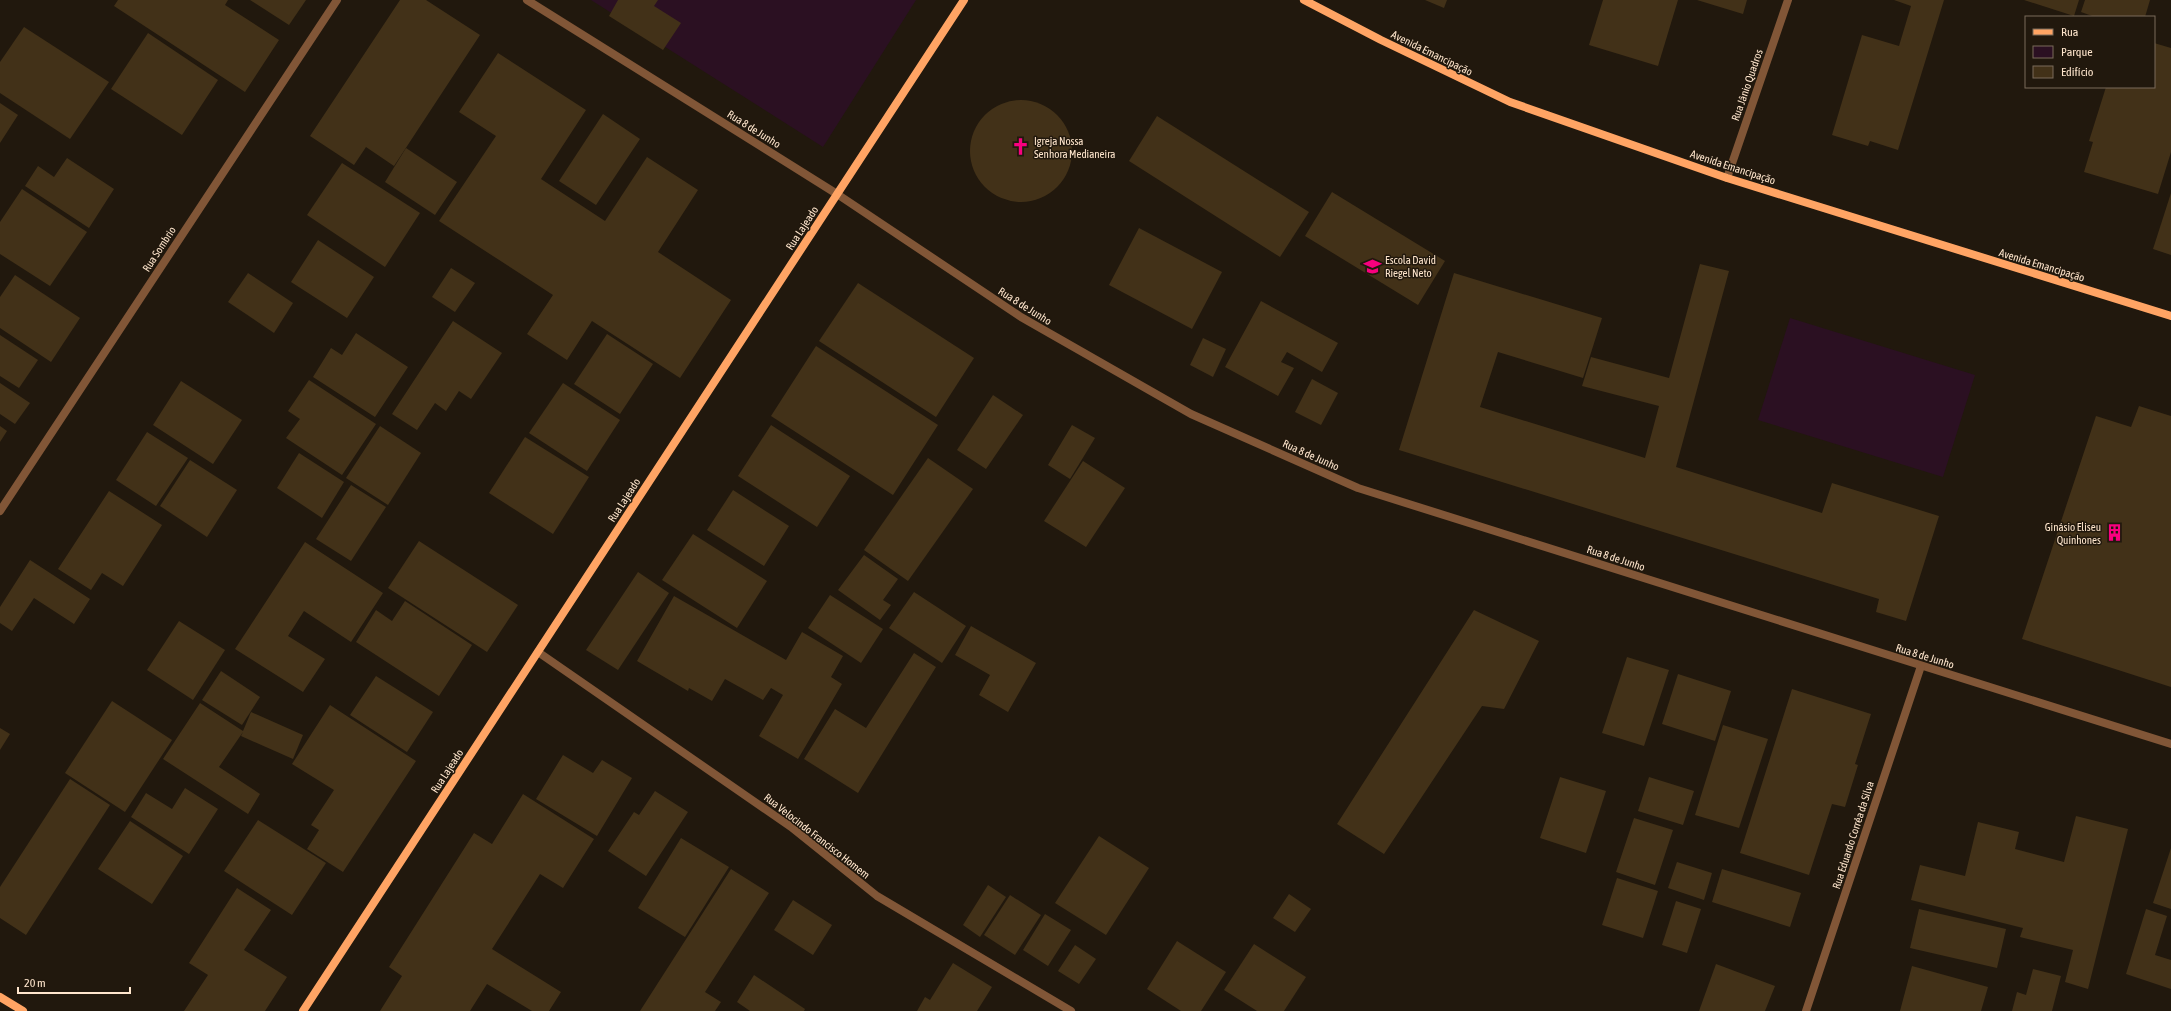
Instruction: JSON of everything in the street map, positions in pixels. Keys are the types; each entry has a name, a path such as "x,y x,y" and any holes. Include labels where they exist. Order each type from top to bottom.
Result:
{"street":[{"name":"Rua Sombrio","path":"0,511 337,0"},
{"name":"Rua 8 de Junho","path":"527,0 837,194 1021,317 1191,414 1358,488 2171,744"},
{"name":"Rua Lajeado","path":"303,1011 964,0"},
{"name":"Avenida Emancipação","path":"1304,0 1381,40 1510,102 1727,178 2171,316"},
{"name":"Rua Jânio Quadros","path":"1727,178 1788,0"},
{"name":"Rua Velocindo Francisco Homem","path":"538,652 792,827 877,896 1071,1011"},
{"name":"Rua Eduardo Corrêa da Silva","path":"1806,1011 1921,666"},
{"path":"0,997 23,1011"}],"green space":[{"path":"591,0 916,0 823,147"},
{"path":"1790,318 1975,375 1943,477 1758,420"}],"building":[{"path":"118,0 228,0 225,5 279,40 245,92 114,6"},
{"path":"250,0 306,0 289,25"},
{"path":"400,0 426,0 480,35 394,166 366,147 354,165 310,136"},
{"path":"618,0 658,0 654,6 681,23 663,50 609,16"},
{"path":"1425,0 1447,0 1444,8"},
{"path":"1603,0 1678,0 1658,66 1589,45"},
{"path":"1697,0 1747,0 1743,14"},
{"path":"1894,0 1944,0 1898,150 1870,141 1868,146 1832,135 1862,35 1899,46 1911,6"},
{"path":"2024,0 2079,0 2074,16"},
{"path":"2085,0 2150,0 2145,16 2092,16 2081,12"},
{"path":"24,27 109,82 70,139 0,93 0,62"},
{"path":"148,33 218,80 182,135 111,89"},
{"path":"2155,43 2171,48 2171,152 2158,194 2084,172 2093,142 2089,141 2106,88 2155,88"},
{"path":"498,53 586,110 541,179 605,221 647,157 698,190 658,252 731,300 680,378 592,321 567,360 527,334 553,295 439,221 496,136 459,112"},
{"name":"Igreja Nossa Senhora Medianeira","path":"1021,100 1041,103 1050,108 1064,122 1069,131 1072,151 1069,171 1064,180 1050,194 1041,199 1021,202 1001,199 992,194 978,180 973,171 970,151 973,131 978,122 992,108 1001,103"},
{"path":"0,103 18,115 0,143"},
{"path":"603,114 640,139 596,205 559,181"},
{"path":"1157,116 1309,212 1280,257 1129,161"},
{"path":"406,148 457,182 435,215 385,182"},
{"path":"67,158 114,189 89,228 25,186 38,166 54,177"},
{"path":"342,163 420,213 385,267 307,215"},
{"path":"22,189 87,232 50,286 0,254 0,222"},
{"path":"1332,192 1445,261 1418,305 1305,236"},
{"path":"2171,193 2171,255 2153,249"},
{"path":"1139,228 1222,272 1192,329 1109,285"},
{"path":"318,240 374,277 347,318 291,282"},
{"path":"1700,264 1729,271 1676,467 1822,513 1832,483 1939,516 1906,621 1876,612 1879,599 1399,450 1454,273 1602,318 1583,378 1498,352 1480,407 1645,458 1659,406 1582,386 1591,357 1669,378"},
{"path":"451,268 475,283 455,312 432,297"},
{"path":"248,273 293,303 274,333 228,302"},
{"path":"15,275 80,318 51,362 0,328 0,297"},
{"path":"858,283 974,358 936,417 819,341"},
{"path":"1261,301 1338,343 1322,372 1287,352 1281,362 1294,368 1278,396 1225,367"},
{"path":"453,321 502,353 471,399 459,391 446,411 435,403 417,430 392,414"},
{"path":"356,333 408,367 375,417 313,377 331,348 342,355"},
{"path":"607,334 653,364 620,414 574,384"},
{"path":"0,335 38,360 19,388 0,376"},
{"path":"1203,338 1226,349 1213,377 1190,365"},
{"path":"816,346 938,425 893,495 771,416"},
{"path":"1312,379 1338,393 1321,425 1295,412"},
{"path":"309,380 376,424 342,475 286,438 300,419 288,411"},
{"path":"181,381 242,420 213,464 153,425"},
{"path":"0,383 30,403 15,424 0,414"},
{"path":"563,383 620,420 587,471 529,433"},
{"path":"993,395 1023,415 986,469 957,450"},
{"name":"Ginásio Eliseu Quinhones","path":"2139,406 2171,416 2171,687 2022,639 2096,416 2131,427"},
{"path":"771,425 850,476 817,527 738,476"},
{"path":"1072,425 1095,438 1070,479 1048,465"},
{"path":"0,426 7,431 0,442"},
{"path":"380,426 421,453 388,505 346,478"},
{"path":"147,432 188,458 156,506 116,480"},
{"path":"525,437 589,477 553,534 489,493"},
{"path":"299,453 344,482 322,518 277,488"},
{"path":"928,458 973,489 908,581 864,550"},
{"path":"190,460 237,490 207,537 160,506"},
{"path":"1083,461 1125,488 1086,547 1044,521"},
{"path":"351,485 386,507 351,561 316,539"},
{"path":"733,490 789,526 764,566 707,530"},
{"path":"109,491 162,525 123,586 102,573 91,590 58,569"},
{"path":"693,534 767,581 737,628 662,580"},
{"path":"419,541 518,605 487,652 388,588"},
{"path":"305,542 383,593 351,642 304,611 288,636 325,659 303,692 235,649"},
{"path":"864,555 898,579 883,600 891,605 880,620 838,590"},
{"path":"30,560 90,599 74,624 34,598 12,631 0,623 0,607"},
{"path":"638,572 669,593 618,670 586,650"},
{"path":"914,592 966,626 942,663 889,628"},
{"path":"830,595 883,629 861,663 808,628"},
{"path":"674,596 786,660 802,632 843,656 831,677 842,684 798,759 759,736 783,695 771,688 763,700 725,679 712,701 689,688 688,691 637,661"},
{"path":"405,601 472,645 439,696 356,642 376,610 392,621"},
{"path":"1474,610 1539,641 1504,709 1482,706 1384,854 1337,824"},
{"path":"179,621 225,650 193,700 147,670"},
{"path":"971,626 1036,663 1008,712 979,695 990,675 955,655"},
{"path":"914,653 936,667 858,793 804,759 835,709 866,728"},
{"path":"1627,657 1669,670 1644,746 1602,733"},
{"path":"221,671 260,697 242,725 202,700"},
{"path":"1678,674 1731,691 1715,741 1662,724"},
{"path":"376,676 433,712 407,752 350,715"},
{"path":"1792,689 1871,714 1855,764 1858,765 1845,807 1832,804 1809,875 1740,853"},
{"path":"112,701 172,740 125,812 65,773"},
{"path":"200,703 243,731 251,712 303,735 293,759 241,736 243,732 219,767 260,794 248,814 163,759"},
{"path":"330,705 416,761 343,872 307,849 319,830 311,825 334,790 292,764"},
{"path":"1723,725 1768,739 1739,828 1695,815"},
{"path":"0,728 10,734 0,750"},
{"path":"563,755 593,773 602,760 632,778 597,836 536,799"},
{"path":"1560,777 1606,791 1586,853 1540,838"},
{"path":"1649,777 1694,791 1683,825 1638,811"},
{"path":"70,779 110,805 26,935 0,918 0,887"},
{"path":"185,788 218,809 189,854 131,817 146,793 172,809"},
{"path":"655,791 688,812 646,876 608,851 634,812 639,815"},
{"path":"523,794 594,839 563,888 540,874 492,949 561,992 549,1011 532,1011 487,984 470,1011 380,1011 402,976 389,967 474,833 492,844"},
{"path":"2076,816 2128,829 2088,989 2065,982 2073,950 2020,937 2023,928 1911,900 1920,865 1965,876 1978,822 2019,832 2015,849 2064,862"},
{"path":"1634,818 1673,830 1655,885 1616,872"},
{"path":"258,820 326,863 292,915 224,871"},
{"path":"130,821 183,856 152,904 98,869"},
{"path":"1099,836 1149,868 1106,935 1055,903"},
{"path":"681,838 729,867 685,937 638,908"},
{"path":"2171,848 2171,909 2153,903"},
{"path":"1677,862 1712,873 1704,900 1668,888"},
{"path":"731,869 769,893 705,992 721,1002 715,1011 640,1011"},
{"path":"1722,869 1801,893 1790,927 1712,902"},
{"path":"1617,878 1658,891 1643,938 1602,925"},
{"path":"988,885 1006,897 980,937 963,925"},
{"path":"237,888 271,910 244,950 287,977 265,1011 184,1011 208,975 189,963"},
{"path":"1289,894 1311,909 1295,932 1273,918"},
{"path":"1010,895 1041,915 1015,955 984,935"},
{"path":"793,900 832,925 813,955 774,930"},
{"path":"1676,901 1701,909 1687,953 1662,945"},
{"path":"1919,909 2006,929 1997,968 1910,948"},
{"path":"2146,909 2167,916 2155,955 2171,960 2171,989 2126,974"},
{"path":"1045,914 1071,930 1048,966 1023,950"},
{"path":"1177,941 1226,972 1201,1011 1181,1011 1147,989"},
{"path":"1254,944 1306,977 1284,1011 1257,1011 1224,990"},
{"path":"1075,945 1096,959 1079,984 1058,971"},
{"path":"953,963 992,987 977,1011 917,1011 925,997 930,1000"},
{"path":"1716,964 1775,986 1765,1011 1699,1011"},
{"path":"1912,966 1988,987 1981,1011 1900,1011"},
{"path":"2033,969 2061,976 2052,1011 2012,1011 2017,992 2026,995"},
{"path":"754,975 805,1009 804,1011 750,1011 737,1002"}],"place":[{"name":"Igreja Nossa Senhora Medianeira","path":"1021,147"},
{"name":"Escola David Riegel Neto","path":"1372,266"},
{"name":"Ginásio Eliseu Quinhones","path":"2114,533"}]}
